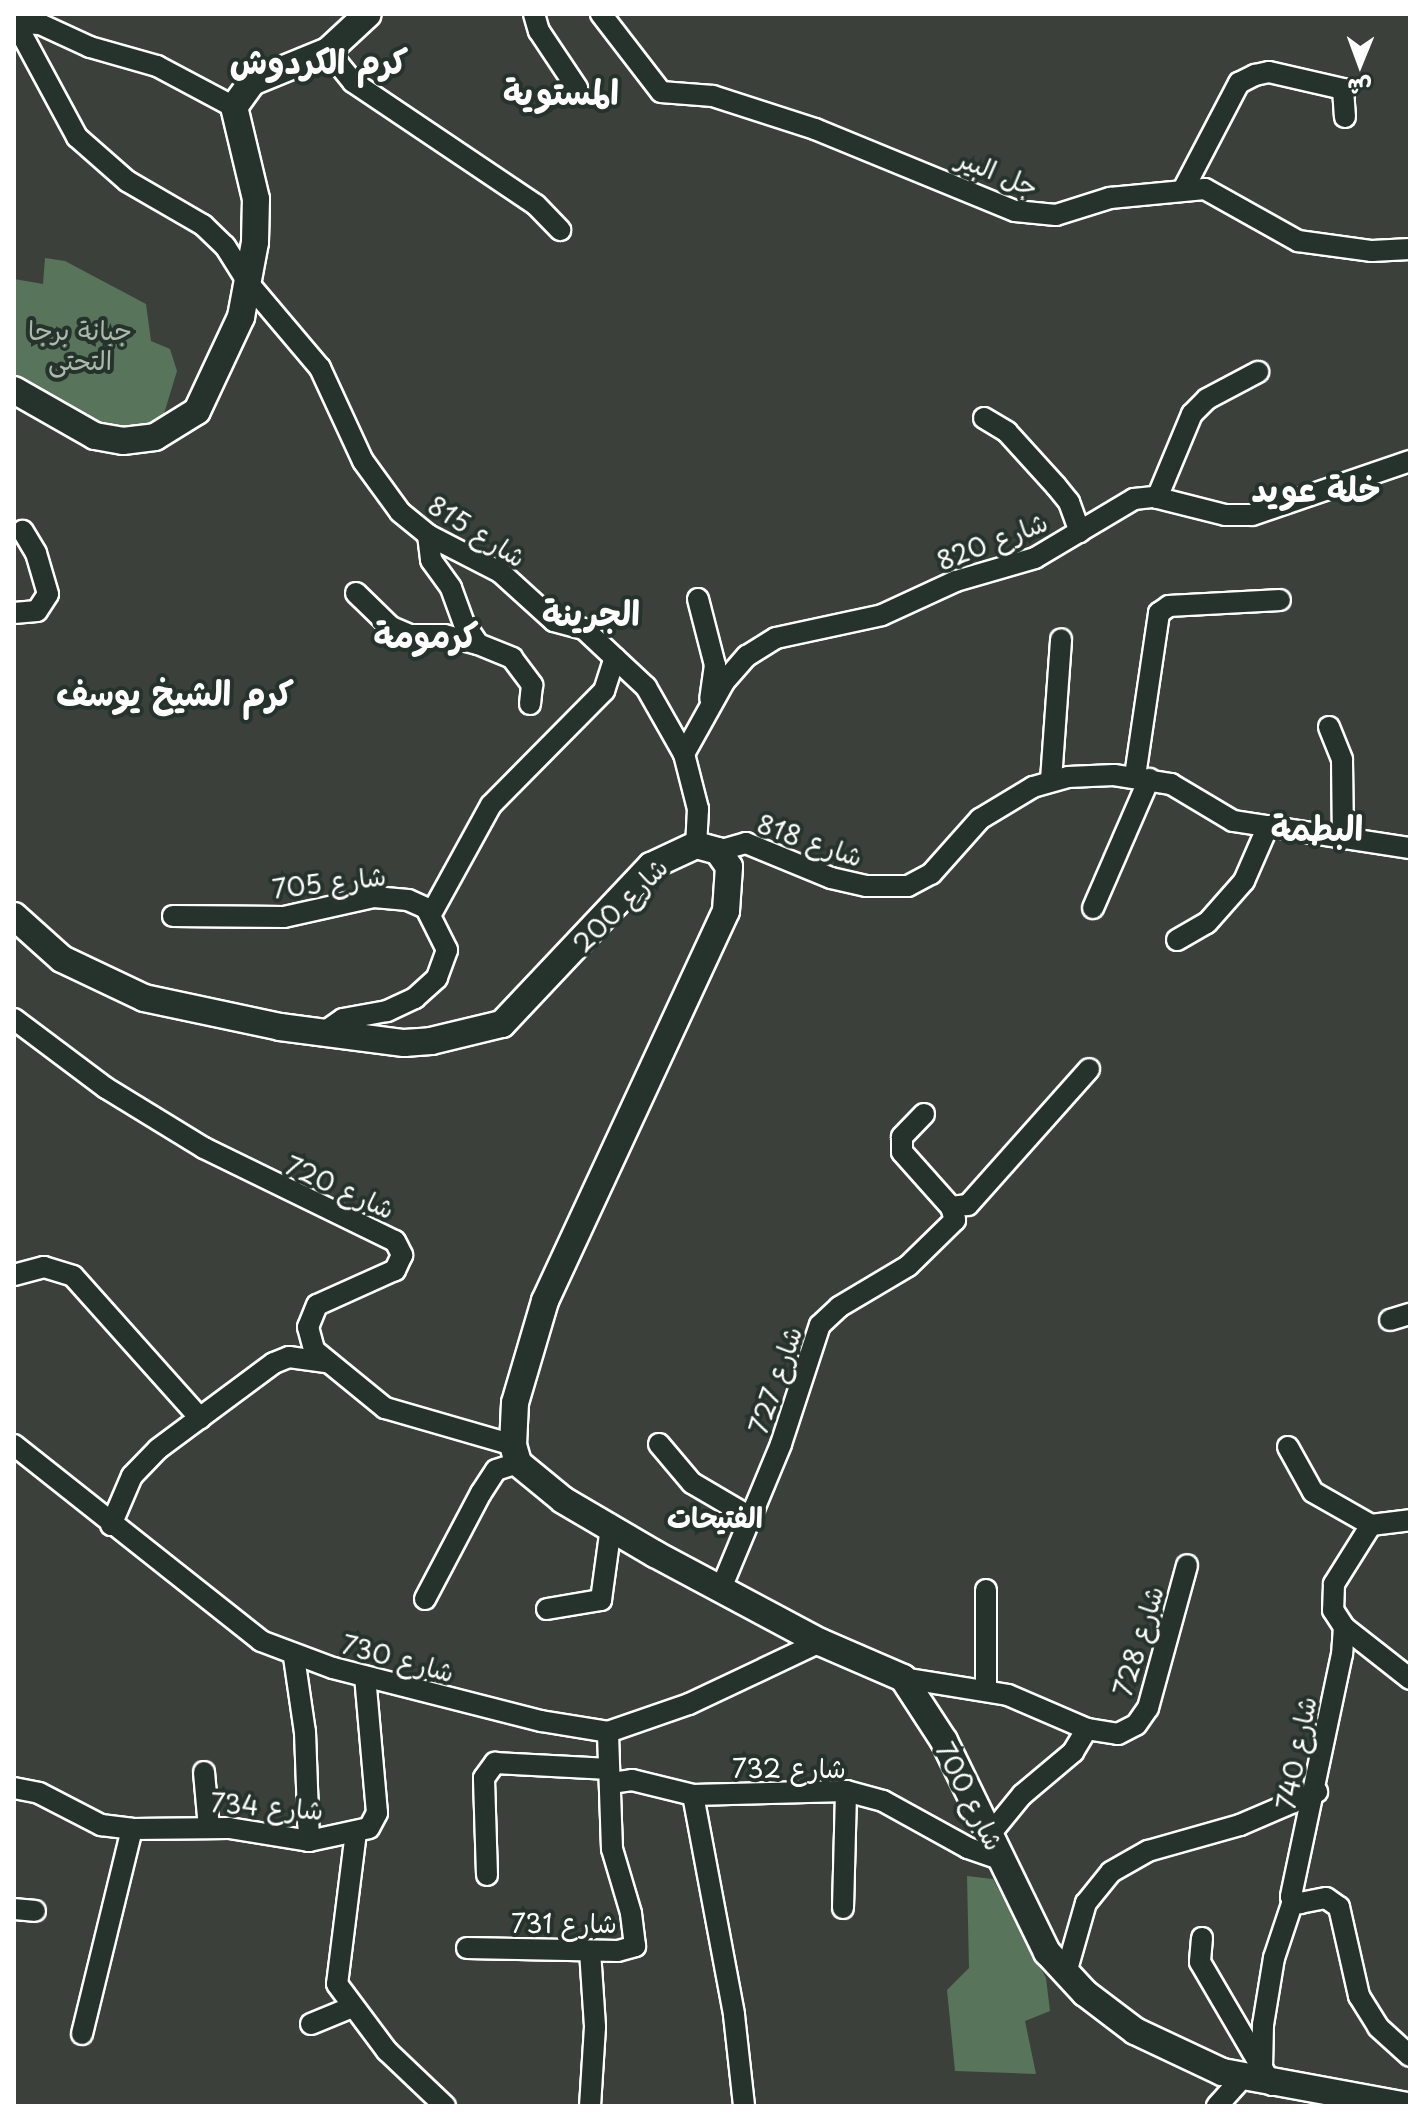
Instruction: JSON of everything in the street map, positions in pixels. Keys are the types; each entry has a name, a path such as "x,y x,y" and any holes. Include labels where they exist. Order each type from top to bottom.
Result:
{"main road":[{"path":"14,390 95,436 123,441 179,426 197,411 211,386 249,284 256,199 234,107 252,82 328,51 368,14"},
{"path":"707,848 729,867 726,911 545,1301 515,1403 515,1454 531,1478 611,1527 820,1642 903,1678"},
{"name":"شارع 200","path":"14,916 62,959 144,998 323,1033 404,1043 464,1035 502,1024 651,866 707,848"},
{"name":"شارع 700","path":"903,1678 944,1741 1041,1941 1066,1973 1135,2031 1199,2064 1408,2106"}],"street":[{"path":"534,14 539,31 577,88"},
{"name":"جل البير","path":"601,14 661,92 713,96 815,129 901,160 1015,211 1056,215 1110,198 1184,188 1216,192 1261,224 1298,241 1372,251 1410,249"},
{"path":"17,21 40,24 90,47 157,66 234,107"},
{"name":"شارع 815","path":"17,21 77,137 127,181 203,225 225,246 249,284 320,368 377,483 428,535 500,572 554,621 584,629 646,687 684,754 707,848"},
{"path":"328,51 353,82 536,205 560,230"},
{"path":"1184,188 1239,83 1255,75 1269,72 1343,89 1345,117"},
{"path":"1157,498 1192,414 1207,399 1258,372"},
{"path":"984,418 1007,432 1056,486 1069,502 1080,532"},
{"name":"شارع 820","path":"684,754 706,710 759,646 882,615 956,581 1035,558 1120,506 1157,498 1225,515 1252,515 1410,461"},
{"path":"14,613 37,611 48,594 36,553 23,531"},
{"path":"428,535 431,560 447,581 478,644"},
{"path":"356,593 391,627 410,635 444,635 512,658 532,685 530,704"},
{"path":"698,599 715,665 706,710"},
{"path":"1093,908 1142,777 1159,613 1169,606 1280,600"},
{"path":"1051,780 1061,639"},
{"path":"323,1033 343,1019 387,1011 427,990 448,959 431,914 491,805 598,698 615,658"},
{"path":"1329,727 1342,760 1343,839"},
{"name":"شارع 818","path":"707,848 746,843 831,878 866,886 908,886 931,874 980,819 1051,780 1142,777 1187,793 1218,817 1410,848"},
{"path":"1177,940 1207,923 1244,881 1268,826"},
{"name":"شارع 705","path":"173,916 284,917 374,897 408,900 431,914"},
{"name":"شارع 720","path":"14,1019 95,1081 204,1148 395,1241 402,1255 395,1270 326,1297 310,1315 309,1339 326,1362 385,1408 515,1454"},
{"path":"924,1114 902,1137 902,1152 951,1207 968,1205 1089,1069"},
{"name":"شارع 727","path":"722,1586 752,1518 820,1325 839,1307 908,1266 955,1220 951,1207"},
{"path":"14,1275 44,1267 73,1276 200,1418"},
{"path":"1390,1320 1410,1314"},
{"path":"111,1525 143,1464 200,1418 274,1363 289,1357 326,1362"},
{"path":"659,1444 692,1483 752,1518"},
{"name":"شارع 730","path":"14,1446 215,1609 294,1657 365,1677 608,1732"},
{"path":"1288,1447 1313,1492 1371,1525 1410,1520"},
{"path":"425,1599 481,1493 496,1470 515,1454"},
{"name":"شارع 740","path":"1259,2077 1274,1958 1293,1901 1317,1792 1344,1627 1333,1610 1334,1584 1371,1525"},
{"path":"547,1609 601,1600 611,1527"},
{"name":"شارع 728","path":"903,1678 986,1690 1087,1729 1118,1734 1136,1725 1148,1708 1187,1565"},
{"path":"986,1590 986,1690"},
{"path":"1344,1627 1410,1679"},
{"path":"608,1732 689,1704 820,1642"},
{"path":"294,1657 305,1732 309,1841"},
{"name":"شارع 734","path":"14,1788 39,1793 101,1825 132,1829 209,1828 309,1841 369,1828 377,1813 365,1677"},
{"path":"991,1833 1022,1795 1073,1752 1087,1729"},
{"name":"شارع 731","path":"467,1948 629,1950 636,1938 614,1863 608,1732"},
{"name":"شارع 732","path":"487,1875 484,1778 495,1763 610,1776 693,1795 846,1791 883,1801 968,1848 1002,1860"},
{"path":"204,1772 209,1828"},
{"path":"843,1908 846,1791"},
{"path":"1066,1973 1086,1903 1111,1872 1148,1851 1240,1825 1317,1792"},
{"path":"693,1795 734,2015 744,2106"},
{"path":"82,2034 132,1829"},
{"path":"356,1832 353,1882 337,1967 337,1984 404,2071 445,2106"},
{"path":"1293,1901 1326,1898 1339,1907 1359,1996 1378,2027 1410,2056"},
{"path":"1202,1938 1200,1962 1259,2077 1217,2106"},
{"path":"590,1951 595,2027 590,2106"},
{"path":"311,2024 352,2007"}],"green space":[{"name":"جبانة برجا التحتى","path":"45,258 65,261 146,304 151,341 170,349 177,371 160,427 118,434 14,382 14,279 43,284"},
{"path":"967,1876 993,1879 1046,1978 1050,2011 1025,2021 1036,2074 955,2071 947,1990 969,1968"}],"district":[{"name":"كرم الكردوش","path":"319,61"},
{"name":"المستوية","path":"561,92"},
{"name":"خلة عويد","path":"1316,489"},
{"name":"الجرينة","path":"591,613"},
{"name":"كرمومة","path":"426,635"},
{"name":"كرم الشيخ يوسف","path":"175,693"},
{"name":"البطمة","path":"1317,828"},
{"name":"الفتيحات","path":"715,1517"}]}
